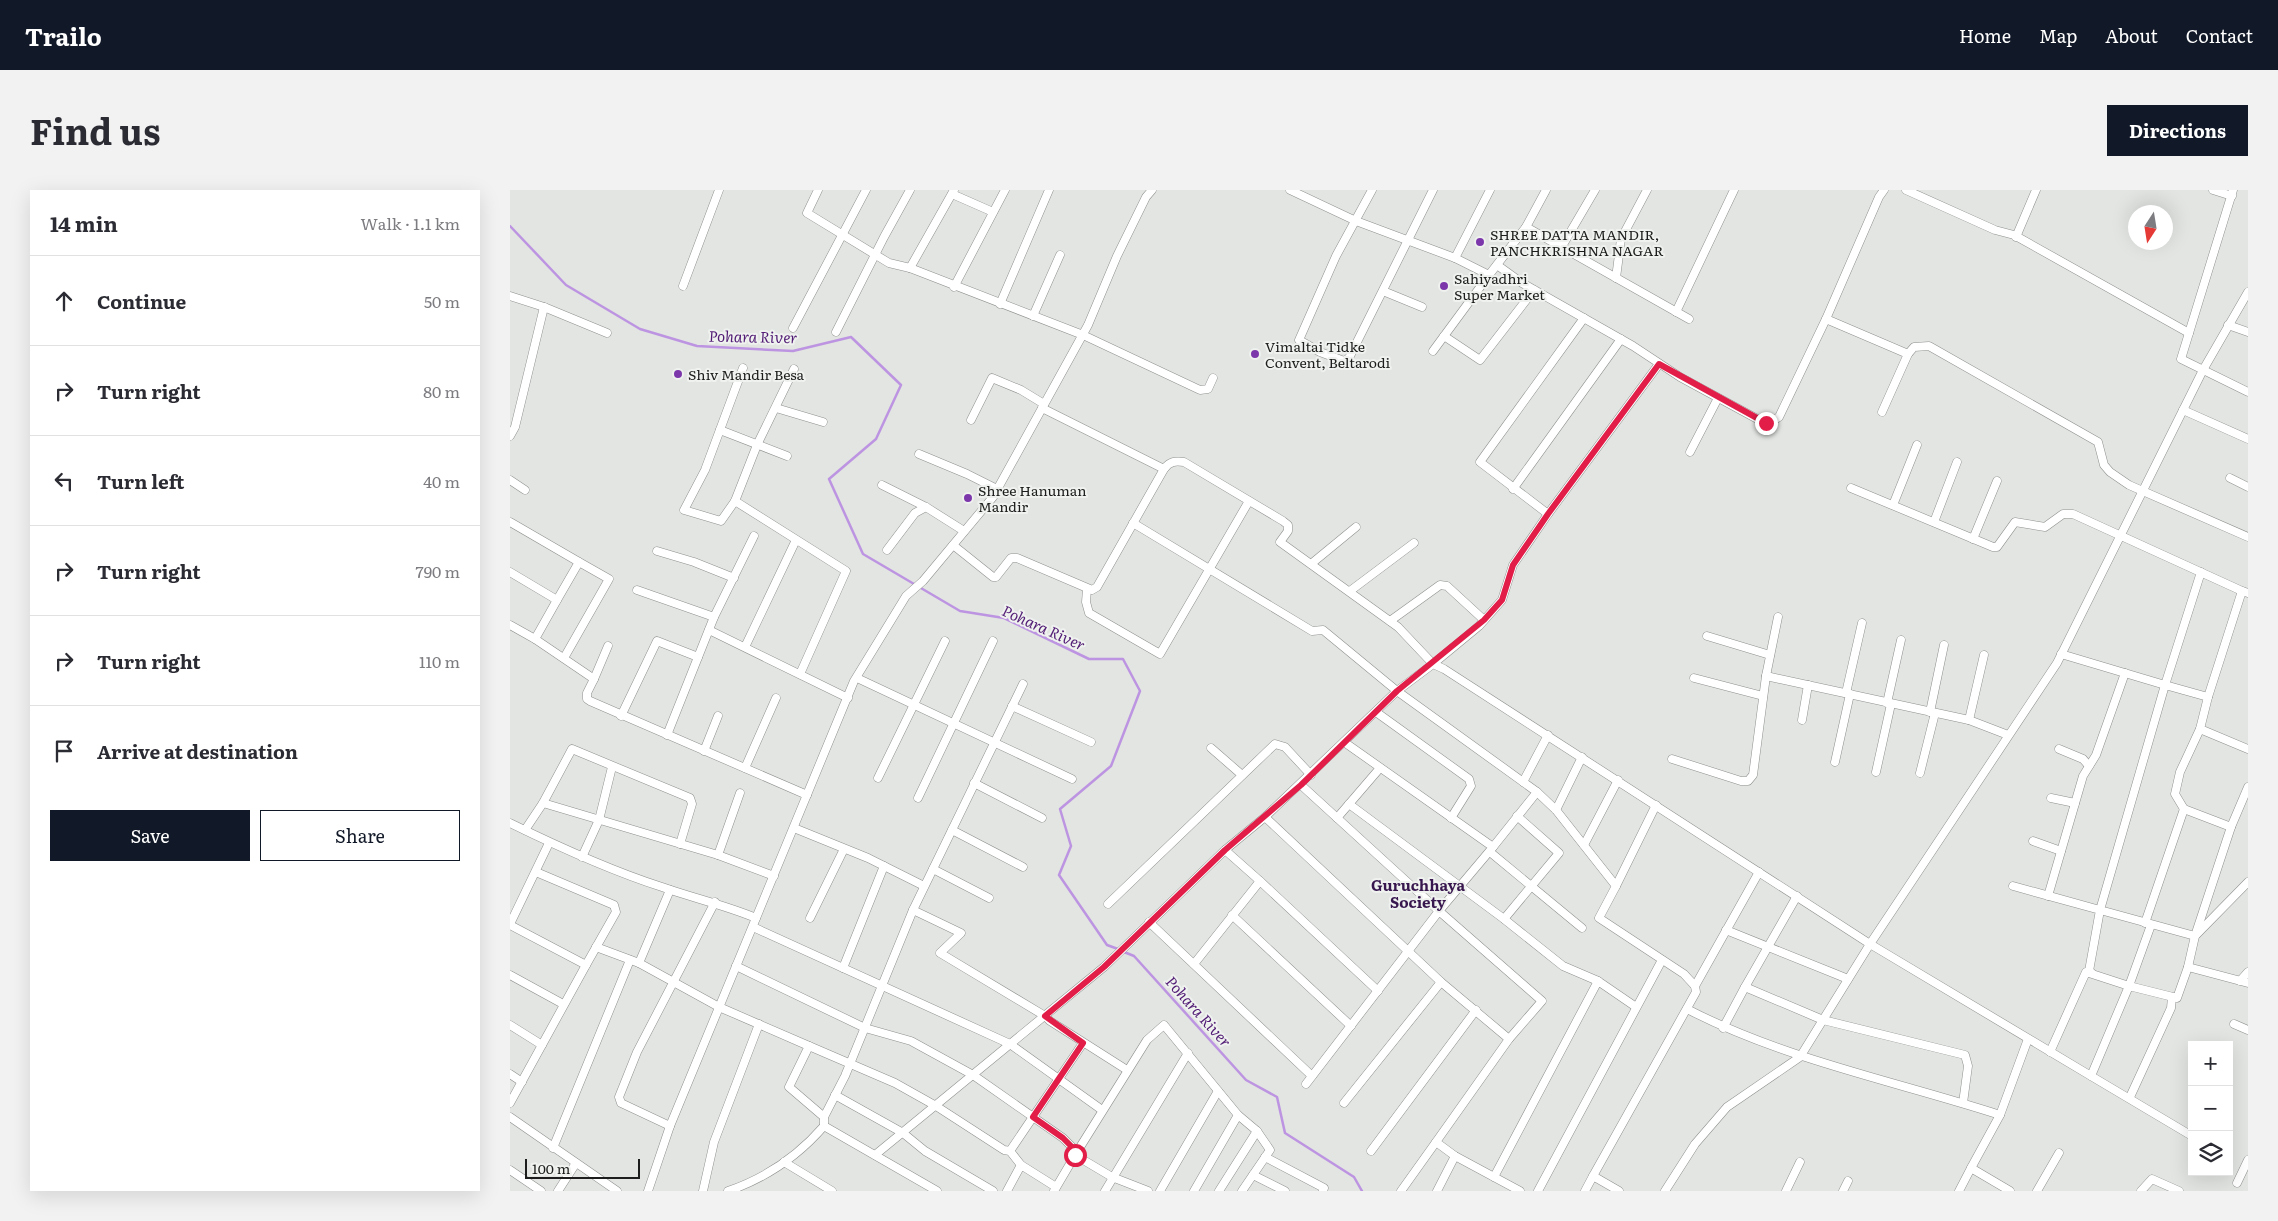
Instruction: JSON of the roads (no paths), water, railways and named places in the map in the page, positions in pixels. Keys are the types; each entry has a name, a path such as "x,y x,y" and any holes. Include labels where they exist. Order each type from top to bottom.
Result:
{"street":[{"path":"683,286 719,190"},
{"path":"818,190 807,213 889,263 910,268 1083,335 1200,390 1208,389 1213,378"},
{"path":"793,328 866,190"},
{"path":"836,332 910,190"},
{"path":"954,286 1005,190"},
{"path":"1000,304 1049,190"},
{"path":"648,1191 670,1126 856,678 906,596 923,581 997,489 1083,335 1122,247 1146,197 1152,190"},
{"path":"1290,190 1356,221 1455,258 1489,275"},
{"path":"1372,190 1336,256 1300,340 1320,352 1344,361 1349,358 1384,291 1407,240 1433,190"},
{"path":"1455,258 1490,190"},
{"path":"1433,351 1526,227 1546,190"},
{"path":"1561,248 1595,190"},
{"path":"1616,278 1621,239 1647,190"},
{"path":"1676,312 1734,190"},
{"path":"1497,265 1534,290 1621,339 1659,364 1766,423 1776,420 1826,319 1879,197 1884,190"},
{"path":"1906,190 2016,237 2189,332"},
{"path":"2016,237 2036,190"},
{"path":"2213,190 2233,193 2181,359 2248,392"},
{"path":"910,268 953,192 994,212"},
{"path":"1526,227 1689,319"},
{"path":"1034,316 1060,255"},
{"path":"1444,336 1480,360 1534,290"},
{"path":"1384,291 1422,307"},
{"path":"1664,1191 1695,1144 1727,1107 1800,1057 1870,944 2061,654 2203,370 2248,292"},
{"path":"510,296 544,307 607,333"},
{"path":"510,436 515,427 544,307"},
{"path":"1548,514 1482,466 1481,459 1584,318"},
{"path":"1826,319 1908,354"},
{"path":"2228,325 2248,332"},
{"path":"1513,489 1621,339"},
{"path":"1882,412 1908,354 1914,347 1929,346 2098,442 2104,465 2110,472 2142,491 2248,537"},
{"path":"875,1155 1104,967 1225,850 1301,785 1397,691 1433,664 1484,620 1502,600 1513,565 1548,514 1659,364"},
{"path":"743,368 705,470 684,510 721,521 735,502 757,445 794,370"},
{"path":"970,420 992,378 1021,390 1043,406 1164,469"},
{"path":"1690,452 1718,398"},
{"path":"776,408 823,422"},
{"path":"2183,410 2248,439"},
{"path":"720,430 787,456"},
{"path":"1894,505 1917,445"},
{"path":"919,454 997,489"},
{"path":"953,545 993,578 996,577 1011,558 1017,558 1092,590 1097,587 1164,469 1168,464 1175,461 1184,462 1288,525 1288,531 1280,542 1350,591 1390,622 1433,664 1444,669 1548,735 1870,944 2050,1052 2130,1097 2188,1133"},
{"path":"1934,522 1957,462"},
{"path":"2230,478 2248,487"},
{"path":"510,480 525,490"},
{"path":"1973,539 1997,482"},
{"path":"882,485 926,507 964,531"},
{"path":"1851,488 1973,539 1998,547 2015,522 2044,527 2068,512 2245,592 2208,697 2200,730 2180,772 2175,794 2184,809 2231,827"},
{"path":"1087,589 1086,602 1089,612 1160,654 1249,501"},
{"path":"735,502 846,571 800,674"},
{"path":"888,550 915,513 926,507"},
{"path":"510,522 608,579 564,658"},
{"path":"1134,523 1238,587 1253,593 1312,631 1323,630 1397,691 1537,792 1556,810 1616,886"},
{"path":"1311,564 1356,527"},
{"path":"667,735 714,617 754,536"},
{"path":"745,647 796,540"},
{"path":"1350,591 1414,543"},
{"path":"657,551 694,562 734,578"},
{"path":"535,639 579,562"},
{"path":"510,572 557,600"},
{"path":"2091,972 2089,972 2100,910 2165,685 2201,572"},
{"path":"1390,622 1440,585 1446,586 1484,620"},
{"path":"637,590 714,617"},
{"path":"1672,759 1741,781 1748,781 1754,775 1766,676 1778,617"},
{"path":"1834,762 1862,623"},
{"path":"510,625 535,639 594,679"},
{"path":"709,630 848,698"},
{"path":"1707,636 1770,655"},
{"path":"622,716 657,640 698,657"},
{"path":"1876,772 1902,640"},
{"path":"878,778 945,641"},
{"path":"918,798 993,641"},
{"path":"1920,773 1944,645"},
{"path":"608,646 587,693 587,699 622,716 807,795"},
{"path":"2061,654 2208,697"},
{"path":"1969,720 1984,655"},
{"path":"2048,896 2083,776 2096,755 2125,673"},
{"path":"1766,676 1969,720 2008,735"},
{"path":"856,678 1072,779"},
{"path":"1694,678 1763,696"},
{"path":"728,1191 744,1189 805,1148 824,1126 824,1117 865,1028 913,910 1023,684"},
{"path":"1802,720 1808,685"},
{"path":"745,768 776,698"},
{"path":"1012,706 1091,742"},
{"path":"1376,712 1469,779 1472,786 1451,818"},
{"path":"704,751 718,716"},
{"path":"2200,730 2248,749"},
{"path":"1523,782 1548,735"},
{"path":"1344,742 1492,849 1582,928"},
{"path":"1108,904 1275,744 1285,747 1311,775"},
{"path":"1211,748 1242,775"},
{"path":"525,830 543,803 572,749 690,798 692,804 680,844"},
{"path":"2059,750 2084,759 2089,766"},
{"path":"1556,810 1582,757"},
{"path":"582,857 599,820 612,767"},
{"path":"1337,818 1380,768"},
{"path":"1584,845 1618,780"},
{"path":"974,783 1042,818"},
{"path":"1301,785 1439,911 1542,1000 1509,1039 1401,1191"},
{"path":"2050,1052 2086,972 2091,972 2129,986 2176,998 2188,967 2195,936 2231,827 2248,787"},
{"path":"1306,1084 1439,911 1537,792"},
{"path":"718,855 740,793"},
{"path":"2051,798 2075,803"},
{"path":"543,803 718,855 774,876"},
{"path":"1350,804 1504,918 1563,966 1598,981 1636,1007"},
{"path":"1585,1191 1696,992 1695,986 1684,974 1599,918 1656,805"},
{"path":"2091,1076 2129,986 2184,809"},
{"path":"1504,918 1559,853 1518,816"},
{"path":"1265,817 1440,982 1509,1039"},
{"path":"511,825 582,857 670,890 715,902 756,918"},
{"path":"794,828 884,866 924,886"},
{"path":"952,830 1023,867"},
{"path":"2033,841 2061,851"},
{"path":"549,843 510,924 586,965"},
{"path":"810,918 844,849"},
{"path":"1225,850 1378,991"},
{"path":"843,968 884,866"},
{"path":"933,869 989,898"},
{"path":"510,1103 563,1004 616,912 614,905 536,872"},
{"path":"1695,986 1759,872"},
{"path":"1194,964 1260,881"},
{"path":"2195,936 2248,882"},
{"path":"2013,886 2195,936"},
{"path":"639,963 670,890"},
{"path":"1723,1028 1797,896"},
{"path":"670,1126 621,1103 620,1097 637,1052 715,902"},
{"path":"913,910 961,933 940,953 1045,1016 1083,1043 1127,1070"},
{"path":"1232,915 1351,1026"},
{"path":"1149,922 1312,1076"},
{"path":"752,927 1010,1044 1102,1110"},
{"path":"1726,930 1848,979"},
{"path":"596,947 639,963 719,1007 895,1083 936,1106 1004,1150 1010,1151 1021,1165 1055,1189 1146,1040 1164,1025 1238,1115 1257,1130 1270,1150 1242,1191"},
{"path":"553,1148 630,960"},
{"path":"1538,1191 1662,960"},
{"path":"736,966 865,1028 911,1041 973,1075 1063,1138 1076,1153 1112,1177 1148,1191"},
{"path":"2188,967 2244,982 2248,972"},
{"path":"510,975 563,1004"},
{"path":"1494,1177 1598,981"},
{"path":"1344,1103 1440,982"},
{"path":"1745,987 1823,1020 1965,1054 1968,1066 1963,1103"},
{"path":"2130,1097 2171,1008 2172,996"},
{"path":"1687,1009 1723,1028 1800,1057 2000,1114"},
{"path":"1371,1151 1476,1010"},
{"path":"704,1191 714,1142 759,1024"},
{"path":"2234,1024 2248,1030"},
{"path":"510,1025 542,1045"},
{"path":"1959,1191 2000,1114 2028,1038"},
{"path":"1010,1151 1083,1043"},
{"path":"809,1046 789,1087 824,1117"},
{"path":"1105,1191 1188,1053"},
{"path":"510,1074 522,1082"},
{"path":"1160,1191 1218,1091"},
{"path":"835,1095 902,1133 925,1151 992,1191"},
{"path":"1196,1190 1238,1115"},
{"path":"510,1117 617,1191"},
{"path":"824,1126 937,1191"},
{"path":"1220,1191 1257,1130"},
{"path":"1436,1142 1455,1156 1520,1191"},
{"path":"2036,1191 2059,1153"},
{"path":"1437,1191 1455,1156"},
{"path":"1265,1157 1324,1188 1323,1191"},
{"path":"2237,1183 2248,1160"},
{"path":"784,1162 832,1191"},
{"path":"1786,1191 1800,1162"},
{"path":"558,1191 576,1163"},
{"path":"1007,1191 1021,1165"},
{"path":"1971,1168 2010,1191"},
{"path":"510,1170 541,1191"},
{"path":"1253,1175 1285,1191"},
{"path":"1593,1176 1616,1190"},
{"path":"2141,1191 2152,1179 2179,1191"},
{"path":"1843,1191 1848,1181"}],"waterway":[{"name":"Pohara River","path":"510,226 566,285 640,329 697,346 793,351 851,337 901,385 876,439 829,479 863,554 960,611 1004,618 1089,659 1123,659 1140,691 1111,766 1060,809 1071,846 1059,875 1107,945 1118,949"},
{"name":"Pohara River","path":"1124,952 1134,956 1246,1080 1277,1097 1285,1133 1354,1177 1362,1191"}],"place":[{"name":"SHREE DATTA MANDIR, PANCHKRISHNA NAGAR","path":"1480,242"},
{"name":"Sahiyadhri Super Market","path":"1444,286"},
{"name":"Vimaltai Tidke Convent, Beltarodi","path":"1255,354"},
{"name":"Shiv Mandir Besa","path":"678,374"},
{"name":"Shree Hanuman Mandir","path":"968,498"}],"district":[{"name":"Guruchhaya Society","path":"1418,892"}]}
